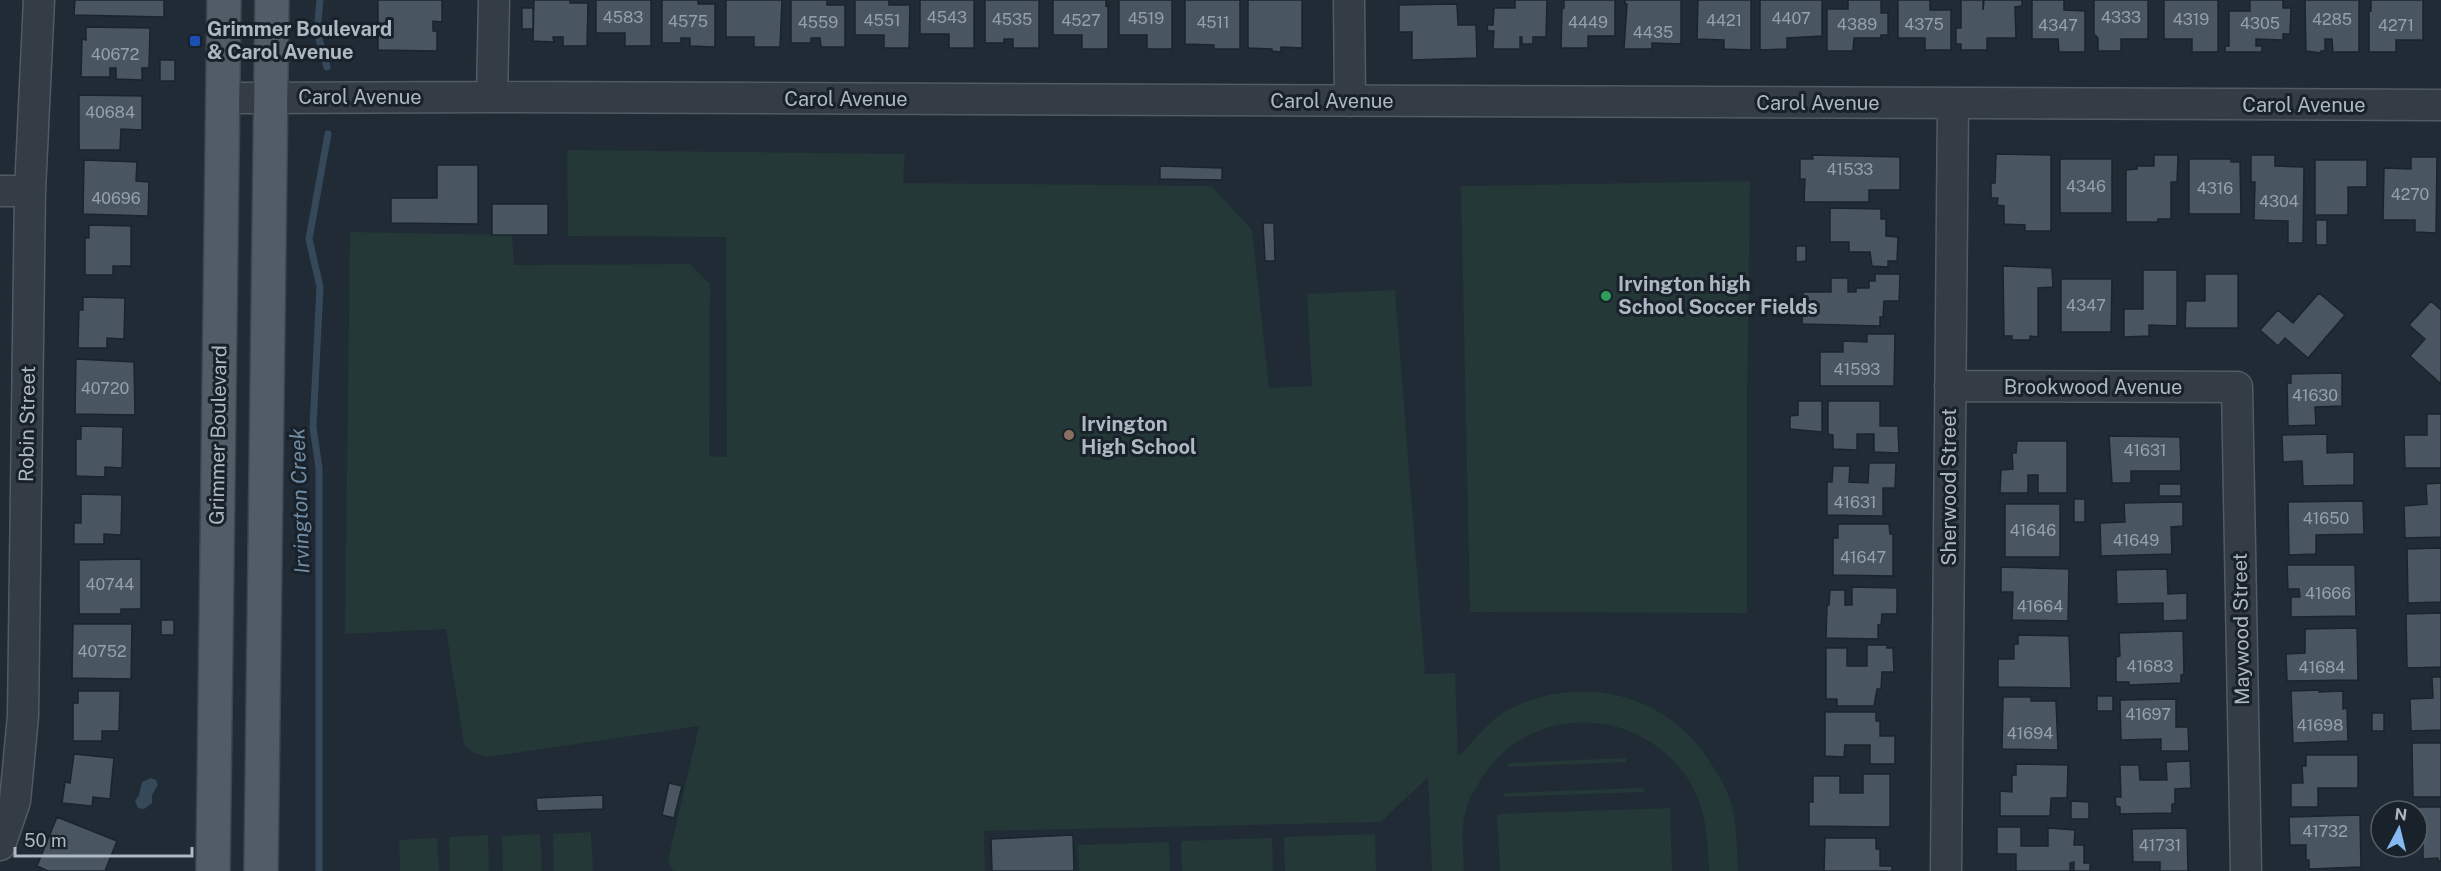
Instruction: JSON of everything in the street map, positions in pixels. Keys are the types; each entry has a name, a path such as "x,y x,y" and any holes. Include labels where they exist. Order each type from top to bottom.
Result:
{"main road":[{"name":"Grimmer Boulevard","path":"213,871 224,0"},
{"path":"261,871 272,0"}],"street":[{"name":"Robin Street","path":"0,845 15,801 23,716 13,452 30,191 39,0"},
{"path":"492,97 494,0"},
{"path":"1349,0 1350,100"},
{"name":"Carol Avenue","path":"223,98 492,97 2441,105"},
{"name":"Sherwood Street","path":"1946,871 1953,103"},
{"path":"0,191 30,191"},
{"name":"Brookwood Avenue","path":"1950,387 2237,387"},
{"name":"Maywood Street","path":"2237,387 2246,871"}],"green space":[{"name":"Irvington High School","path":"567,150 905,154 903,183 1211,186 1252,230 1269,388 1312,386 1307,294 1395,290 1425,674 1455,673 1458,756 1485,728 1507,710 1543,697 1569,692 1596,692 1622,696 1647,705 1670,719 1690,737 1721,780 1733,811 1738,871 1709,871 1707,835 1699,800 1688,779 1667,754 1641,736 1612,726 1582,722 1552,727 1524,738 1499,757 1479,783 1465,811 1464,871 1432,871 1428,777 1381,822 984,831 985,871 673,871 668,860 699,726 488,757 474,753 464,745 446,629 345,634 350,232 512,235 514,265 690,264 710,284 709,456 727,457 726,237 568,236"},
{"name":"Irvington high School Soccer Fields","path":"1750,181 1747,613 1470,612 1461,186"},
{"path":"1626,758 1626,762 1509,767 1508,763"},
{"path":"1643,788 1644,792 1504,797 1504,793"},
{"path":"1670,808 1672,871 1500,871 1497,814"},
{"path":"591,832 593,871 554,871 553,834"},
{"path":"540,834 542,871 503,871 502,836"},
{"path":"1375,834 1376,871 1285,871 1284,837"},
{"path":"488,835 489,871 450,871 449,837"},
{"path":"437,838 439,871 400,871 399,840"},
{"path":"1272,838 1273,871 1182,871 1181,841"},
{"path":"1169,842 1170,871 1079,871 1078,845"}],"water":[{"path":"151,778 156,780 158,785 152,795 152,803 144,809 138,808 135,801 142,782"}],"building":[{"path":"75,0 164,0 164,17 74,15"},
{"path":"378,0 442,0 442,22 433,21 433,31 437,31 437,51 378,50"},
{"path":"534,0 570,0 570,3 588,3 587,46 563,46 563,37 553,37 554,42 533,41"},
{"path":"596,0 651,0 651,46 625,46 625,33 596,33"},
{"path":"662,0 698,0 698,4 715,4 715,47 690,46 690,38 681,38 681,43 662,43"},
{"path":"726,0 782,0 780,47 754,47 754,37 726,37"},
{"path":"791,0 827,0 827,5 845,5 845,47 821,47 820,38 811,38 811,43 791,43"},
{"path":"855,0 889,0 889,5 910,5 909,48 884,48 884,35 855,35"},
{"path":"920,0 974,0 974,48 949,48 949,34 920,34"},
{"path":"985,0 1039,0 1039,48 1013,48 1013,39 1004,39 1004,43 985,43"},
{"path":"1053,0 1106,0 1108,49 1082,49 1082,35 1053,35"},
{"path":"1119,0 1172,0 1172,49 1147,49 1147,35 1119,35"},
{"path":"1185,0 1240,0 1240,49 1214,49 1214,45 1185,44"},
{"path":"1248,0 1302,0 1302,48 1281,47 1281,52 1272,51 1272,49 1248,48"},
{"path":"1515,0 1547,0 1546,37 1533,37 1533,44 1522,44 1522,37 1520,37 1520,49 1493,49 1494,31 1488,31 1487,25 1493,25 1494,8 1515,8"},
{"path":"1564,0 1615,0 1615,36 1588,36 1588,48 1561,48"},
{"path":"1625,0 1681,0 1681,44 1652,43 1652,49 1624,49 1627,4"},
{"path":"1698,0 1751,0 1751,50 1724,49 1724,40 1697,39"},
{"path":"1760,0 1822,0 1822,36 1787,38 1787,49 1760,50"},
{"path":"1848,0 1881,0 1881,13 1888,13 1888,35 1881,35 1881,38 1854,38 1853,51 1827,51 1827,9 1848,9"},
{"path":"1898,0 1930,0 1930,10 1951,10 1951,50 1925,50 1925,38 1898,38"},
{"path":"1961,0 1983,0 1983,10 1984,0 2022,0 2022,6 2015,7 2016,38 1987,38 1987,50 1961,50 1961,44 1956,44 1956,28 1961,28"},
{"path":"2032,0 2064,0 2064,10 2085,11 2085,52 2059,52 2058,39 2032,39"},
{"path":"2094,0 2148,0 2148,39 2121,39 2121,51 2098,51 2098,38 2094,34"},
{"path":"2164,0 2218,0 2218,52 2192,52 2192,39 2164,39"},
{"path":"2250,0 2283,0 2283,8 2291,8 2290,34 2283,34 2283,40 2256,39 2256,46 2262,46 2262,52 2225,52 2225,46 2229,46 2229,11 2250,11"},
{"path":"2305,0 2359,0 2359,52 2333,52 2332,39 2325,39 2325,51 2321,53 2306,51"},
{"path":"2371,0 2423,0 2423,40 2396,40 2396,52 2369,52"},
{"path":"1457,4 1458,25 1476,25 1477,58 1412,60 1412,32 1399,32 1399,5"},
{"path":"522,8 533,8 533,29 522,29"},
{"path":"86,27 150,28 149,68 142,68 142,80 116,79 116,68 110,68 110,77 81,77 82,39 86,40"},
{"path":"160,60 175,60 175,81 160,81"},
{"path":"79,95 142,96 142,130 121,129 120,150 79,150"},
{"path":"1996,154 2051,155 2051,231 2025,231 2025,225 2004,224 2004,206 1997,205 1998,198 1991,198 1991,183 1995,183"},
{"path":"1812,155 1900,157 1900,190 1869,190 1869,202 1804,202 1805,179 1800,179 1800,159 1813,159"},
{"path":"2154,155 2178,155 2177,182 2171,182 2171,219 2158,219 2158,222 2126,222 2126,170 2137,169 2137,166 2154,166"},
{"path":"2251,155 2275,155 2275,166 2304,167 2303,243 2288,243 2288,221 2254,220 2255,182 2251,182"},
{"path":"2411,157 2437,157 2436,233 2415,232 2415,220 2383,220 2384,168 2411,169"},
{"path":"2060,159 2112,159 2112,213 2060,213"},
{"path":"2189,159 2231,159 2231,162 2240,162 2241,214 2189,214"},
{"path":"84,160 137,162 136,181 149,182 148,216 83,214"},
{"path":"2315,160 2367,160 2367,187 2348,187 2348,215 2315,215"},
{"path":"437,165 478,165 478,224 391,223 391,198 437,198"},
{"path":"1160,166 1222,168 1222,180 1160,179"},
{"path":"492,204 548,204 548,235 492,235"},
{"path":"1830,208 1881,209 1881,219 1886,219 1886,236 1898,237 1897,261 1888,261 1888,267 1872,266 1870,252 1849,252 1849,242 1830,242"},
{"path":"2316,220 2327,220 2327,245 2316,245"},
{"path":"1263,223 1274,223 1275,261 1265,261"},
{"path":"89,225 131,226 131,266 113,266 113,275 85,275 85,238 89,238"},
{"path":"1796,246 1806,246 1806,261 1796,262"},
{"path":"2003,266 2052,268 2053,287 2038,288 2038,337 2030,336 2030,340 2012,340 2012,336 2004,336"},
{"path":"2143,270 2177,270 2177,326 2149,325 2149,336 2124,337 2124,309 2143,309"},
{"path":"1875,274 1900,274 1899,301 1884,301 1880,326 1802,324 1803,292 1831,292 1831,278 1848,278 1848,292 1856,292 1856,288 1869,288 1869,281 1875,281"},
{"path":"2205,274 2238,274 2238,328 2185,328 2186,301 2205,301"},
{"path":"2061,279 2112,279 2111,332 2061,332"},
{"path":"2319,293 2345,315 2308,358 2285,338 2278,346 2260,330 2278,310 2293,323"},
{"path":"83,297 125,298 124,339 107,338 107,348 78,348 79,310 83,310"},
{"path":"2431,301 2441,310 2441,384 2410,356 2425,339 2409,325"},
{"path":"1867,334 1895,334 1894,386 1820,386 1820,352 1843,352 1843,341 1867,342"},
{"path":"76,359 134,362 135,415 75,414"},
{"path":"2342,373 2342,406 2315,407 2316,425 2288,426 2287,383 2291,383 2291,374"},
{"path":"1798,401 1822,401 1822,432 1790,429 1790,416 1798,415"},
{"path":"1828,401 1880,401 1880,426 1898,426 1899,453 1874,452 1874,434 1857,434 1857,450 1833,449 1833,435 1828,434"},
{"path":"2427,414 2441,414 2441,468 2405,468 2404,435 2427,435"},
{"path":"81,426 123,427 122,468 105,467 105,477 76,476 76,439 81,439"},
{"path":"2327,434 2327,453 2354,452 2354,485 2303,486 2302,461 2283,462 2282,435"},
{"path":"2109,436 2180,437 2181,471 2131,471 2131,483 2112,483"},
{"path":"2017,441 2067,441 2067,493 2038,493 2038,475 2028,475 2028,493 2000,493 2001,470 2013,469 2012,453 2016,453"},
{"path":"1869,463 1896,463 1895,488 1883,488 1883,516 1827,515 1827,482 1832,482 1833,466 1850,466 1849,482 1868,483"},
{"path":"2441,483 2441,537 2405,538 2404,506 2427,504 2426,484"},
{"path":"2159,484 2181,484 2181,496 2159,496"},
{"path":"81,494 122,495 121,535 104,534 104,544 74,544 74,523 81,523"},
{"path":"2074,499 2085,499 2085,522 2074,522"},
{"path":"2363,501 2364,534 2316,535 2316,554 2289,555 2288,502"},
{"path":"2183,502 2183,526 2171,527 2172,554 2101,556 2100,523 2125,522 2124,503"},
{"path":"2005,504 2060,504 2060,557 2005,557"},
{"path":"1838,524 1889,524 1890,534 1893,534 1893,576 1833,575 1833,538 1838,538"},
{"path":"2441,548 2441,602 2408,603 2407,549"},
{"path":"141,559 141,609 121,609 121,614 79,614 79,560"},
{"path":"2287,565 2355,565 2356,616 2291,617 2291,597 2300,597 2299,589 2288,589"},
{"path":"2001,567 2069,569 2068,621 2012,620 2013,592 2001,592"},
{"path":"2167,569 2168,594 2187,593 2187,620 2163,621 2163,603 2117,604 2116,570"},
{"path":"1852,587 1897,588 1897,614 1882,614 1881,625 1878,625 1878,639 1826,638 1830,590 1845,590 1845,605 1852,605"},
{"path":"2441,613 2441,667 2407,668 2406,614"},
{"path":"161,620 174,620 174,635 161,635"},
{"path":"73,624 132,624 131,679 72,678"},
{"path":"2357,628 2358,680 2287,681 2286,654 2305,653 2305,629"},
{"path":"2183,631 2184,674 2181,675 2181,683 2129,685 2129,682 2116,682 2116,657 2120,656 2119,633"},
{"path":"2018,635 2069,636 2071,688 1998,687 1998,659 2014,659 2014,644 2018,644"},
{"path":"1867,645 1887,645 1887,648 1893,648 1894,672 1882,672 1881,689 1877,689 1874,706 1837,706 1837,699 1826,699 1826,648 1847,648 1847,666 1867,666"},
{"path":"2432,677 2441,677 2441,730 2411,731 2410,699 2433,698"},
{"path":"2319,690 2319,692 2343,691 2343,709 2347,708 2348,741 2293,743 2291,691"},
{"path":"78,691 120,691 119,731 102,731 102,741 73,741 73,703 78,703"},
{"path":"2097,696 2113,696 2113,711 2097,711"},
{"path":"2003,697 2031,697 2031,701 2056,701 2058,750 2002,749"},
{"path":"2176,699 2176,727 2188,727 2189,751 2161,751 2161,739 2121,740 2120,700"},
{"path":"1825,712 1876,712 1876,721 1880,721 1880,736 1895,736 1895,764 1870,764 1870,745 1845,745 1844,757 1825,756"},
{"path":"2372,713 2384,713 2384,731 2372,731"},
{"path":"2412,743 2441,743 2441,797 2413,797"},
{"path":"74,754 114,758 110,799 93,797 92,806 62,803 65,782 70,783"},
{"path":"2306,755 2358,755 2358,788 2318,788 2318,807 2291,807 2291,783 2303,783 2302,766 2306,766"},
{"path":"2190,761 2191,788 2175,789 2175,804 2172,804 2172,813 2120,814 2120,807 2116,806 2115,797 2121,797 2120,765 2139,765 2140,780 2167,780 2166,762"},
{"path":"2016,764 2068,765 2067,798 2051,798 2050,816 2000,816 2000,791 2012,792 2012,775 2016,775"},
{"path":"1863,774 1890,774 1890,827 1809,826 1809,802 1813,802 1813,776 1840,776 1840,793 1863,793"},
{"path":"669,783 682,786 674,818 662,815"},
{"path":"603,795 603,809 537,811 536,798"},
{"path":"2071,801 2089,802 2089,819 2071,819"},
{"path":"2429,807 2441,807 2441,861 2438,861 2438,858 2429,859"},
{"path":"2360,815 2361,867 2309,869 2309,860 2306,860 2306,845 2290,845 2289,817"},
{"path":"57,817 117,841 105,871 48,871 37,866"},
{"path":"1997,827 2021,827 2021,846 2048,846 2048,828 2075,830 2074,845 2084,845 2084,863 2090,863 2090,871 2074,871 2074,862 2070,863 2070,871 2016,871 2016,854 1997,854"},
{"path":"2187,828 2188,871 2160,871 2160,862 2133,862 2132,829"},
{"path":"1073,835 1074,871 992,871 991,839"},
{"path":"1825,838 1876,838 1876,849 1880,849 1880,866 1892,866 1892,871 1824,871"}],"waterway":[{"name":"Irvington Creek","path":"320,0 317,32 327,67"},
{"name":"Irvington Creek","path":"319,871 319,468 313,427 320,287 309,239 328,134"}],"place":[{"name":"Grimmer Boulevard & Carol Avenue","path":"195,41"},
{"name":"Irvington high School Soccer Fields","path":"1606,296"},
{"name":"Irvington High School","path":"1069,435"}]}
